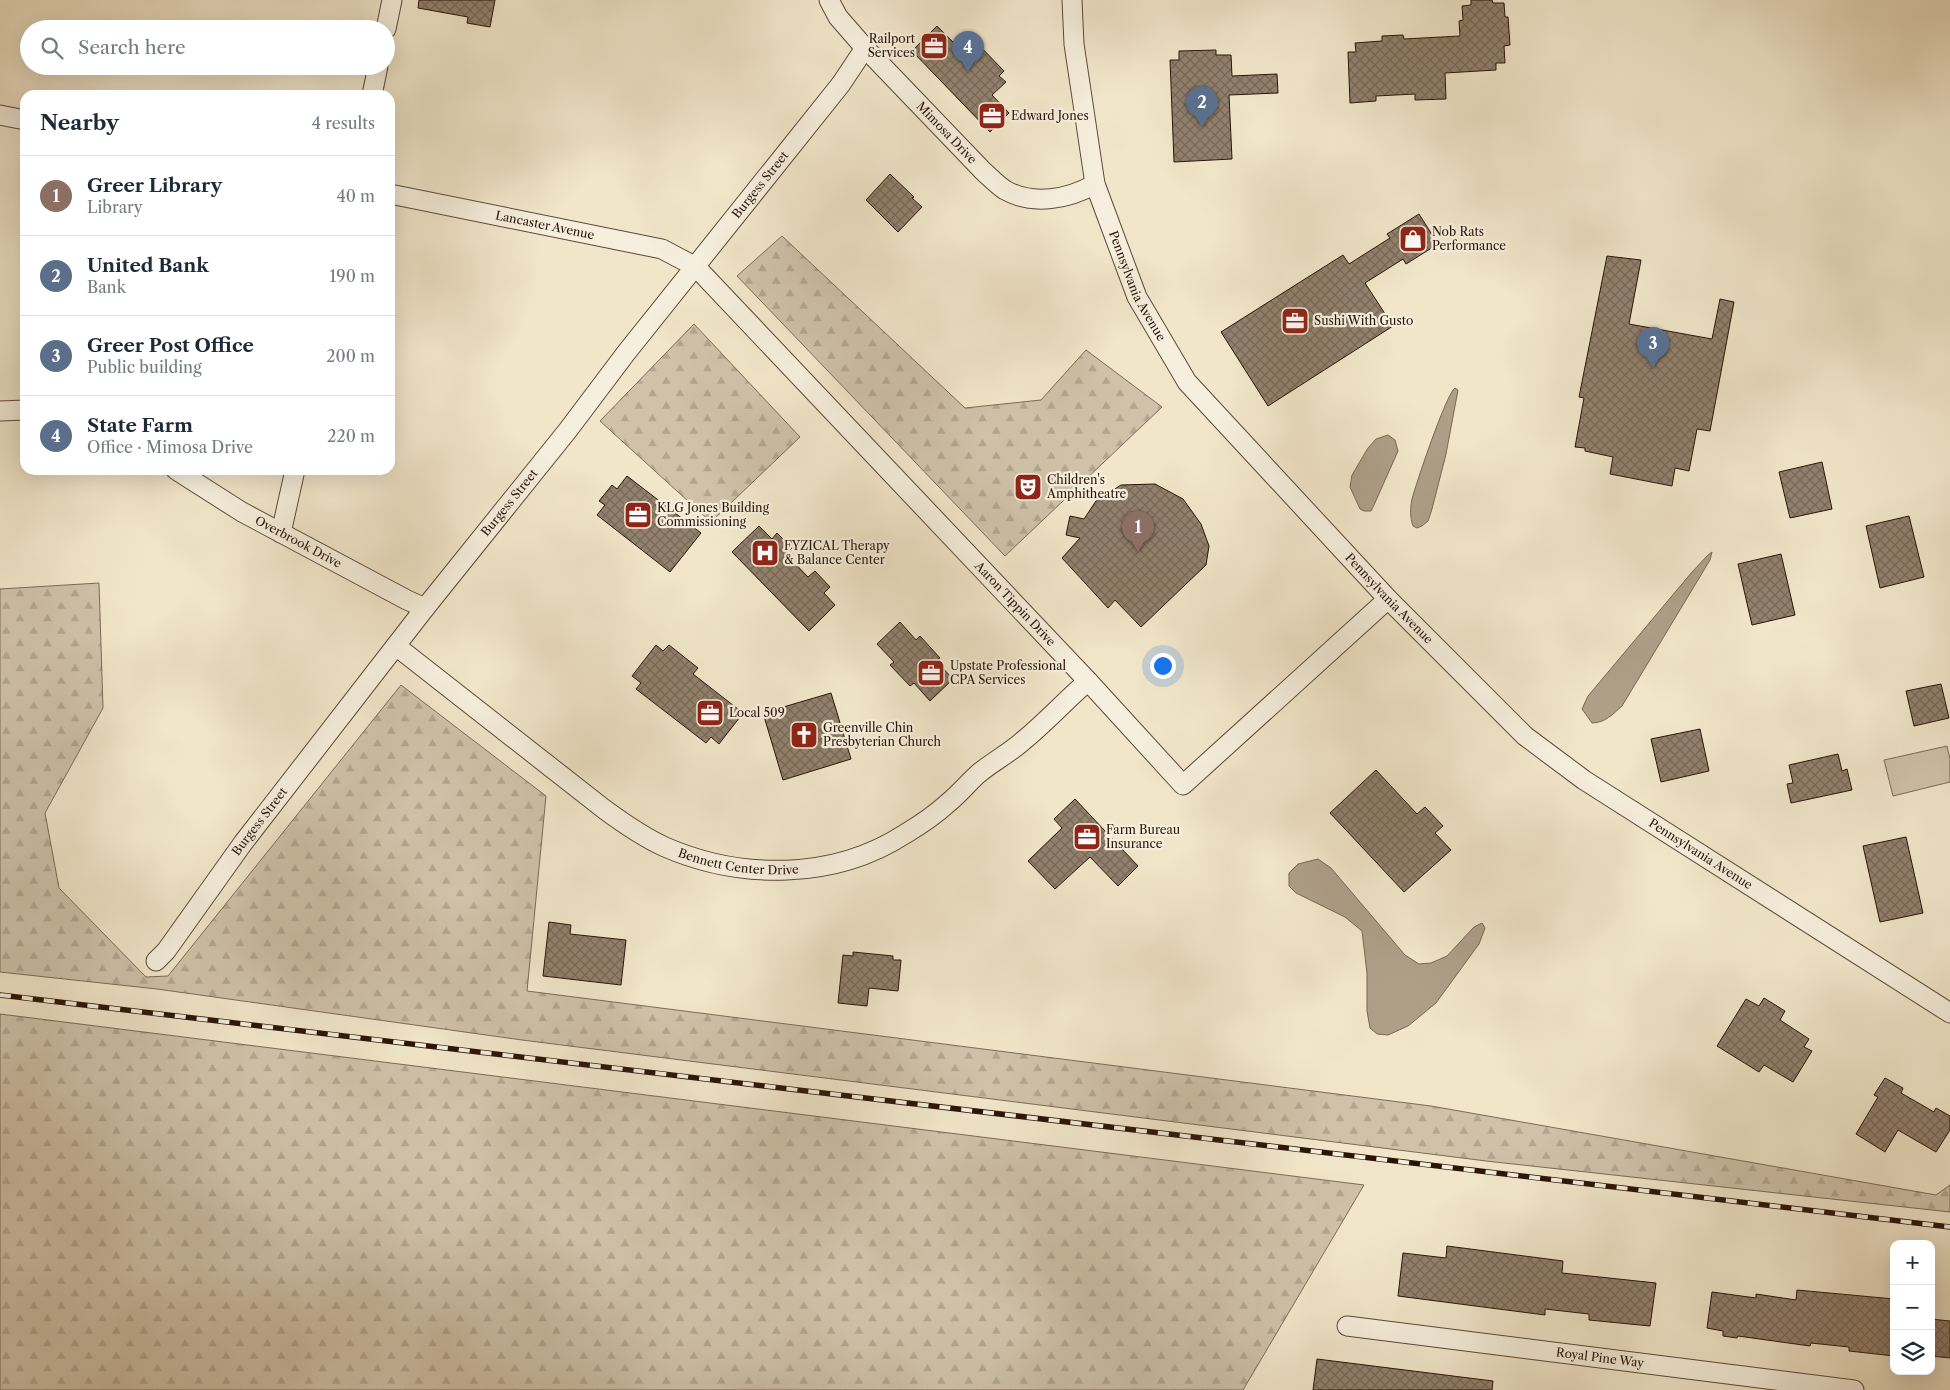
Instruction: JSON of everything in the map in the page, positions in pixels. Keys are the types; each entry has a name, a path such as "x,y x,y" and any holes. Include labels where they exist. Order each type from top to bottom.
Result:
{"street":[{"path":"388,20 392,0"},
{"name":"Mimosa Drive","path":"829,0 838,17 865,48 984,172 1004,190 1039,199 1079,193 1096,184"},
{"name":"Pennsylvania Avenue","path":"1072,0 1074,44 1096,184 1137,297 1188,382 1388,599 1525,736 1576,774 1950,1013"},
{"name":"Burgess Street","path":"156,961 166,951 243,843 425,608 841,84 865,48"},
{"path":"373,90 376,75"},
{"path":"0,115 20,119"},
{"name":"Lancaster Avenue","path":"395,195 662,249 696,266"},
{"name":"Aaron Tippin Drive","path":"696,266 1088,681 1182,786 1388,599"},
{"path":"0,411 20,410"},
{"name":"Overbrook Drive","path":"184,475 242,512 425,608"},
{"path":"281,533 294,475"},
{"name":"Bennett Center Drive","path":"396,646 604,809 636,831 663,846 694,858 727,867 758,870 816,868 852,859 903,836 934,815 977,775 1023,741 1088,681"},
{"name":"Royal Pine Way","path":"1347,1326 1730,1382 1854,1390"}],"green space":[{"path":"782,236 965,408 1041,400 1086,350 1162,407 1005,556 737,276"},
{"path":"694,324 800,437 711,522 600,421"},
{"path":"99,583 103,708 45,813 59,888 146,977 168,976 401,685 546,796 527,991 1431,1106 1936,1195 1950,1185 1950,1212 1486,1161 522,1040 157,989 0,972 0,589"},
{"path":"1947,746 1950,759 1950,782 1893,796 1884,760"},
{"path":"0,1014 1364,1185 1243,1390 0,1390"}],"shaded area":[{"path":"1455,388 1458,390 1446,454 1432,509 1428,521 1417,528 1413,526 1411,519 1412,499 1438,422"},
{"path":"1388,435 1395,440 1398,451 1371,511 1364,511 1360,509 1350,487 1352,475 1368,448 1376,439"},
{"path":"1712,552 1710,560 1622,706 1605,720 1592,723 1582,709 1588,696 1692,572"},
{"path":"1318,859 1331,868 1405,955 1419,964 1431,963 1447,956 1474,927 1482,923 1485,928 1479,944 1436,1003 1408,1026 1388,1035 1377,1034 1370,1028 1367,1011 1367,973 1362,931 1345,917 1296,893 1289,886 1289,873 1298,864"}],"building":[{"path":"419,0 495,0 490,27 467,23 468,17 418,8"},
{"path":"1471,0 1492,0 1493,3 1504,3 1505,17 1508,17 1510,45 1504,46 1505,63 1496,63 1496,70 1445,73 1446,99 1415,100 1415,94 1376,96 1376,101 1350,103 1348,52 1356,52 1355,43 1382,41 1382,36 1403,35 1404,39 1460,36 1459,21 1463,20 1462,6 1471,5"},
{"path":"937,26 956,45 966,35 974,43 975,41 1004,71 999,76 1006,82 992,95 1009,113 990,132 912,51"},
{"path":"1216,50 1216,55 1231,55 1232,76 1277,74 1278,93 1229,95 1232,159 1174,162 1170,60 1179,60 1179,51"},
{"path":"890,174 922,207 898,232 866,200"},
{"path":"1419,214 1438,244 1406,264 1403,259 1365,283 1393,326 1268,406 1221,332 1343,255 1349,264 1390,238 1387,234"},
{"path":"1607,256 1641,260 1629,324 1712,339 1720,299 1734,302 1710,431 1697,429 1689,471 1675,468 1672,486 1610,474 1613,457 1585,451 1585,448 1575,447 1584,398 1579,397"},
{"path":"1822,462 1832,509 1790,518 1779,472"},
{"path":"627,476 701,533 670,572 597,515 605,505 599,501 612,485 617,489"},
{"path":"1155,484 1183,499 1201,524 1209,546 1206,565 1141,627 1115,600 1108,608 1062,558 1080,538 1066,535 1070,516 1084,519 1096,501 1121,485"},
{"path":"1909,516 1924,577 1880,588 1866,526"},
{"path":"759,526 772,539 777,533 792,548 786,554 808,577 815,571 830,587 824,593 835,605 809,631 732,552"},
{"path":"1781,554 1795,615 1752,625 1738,564"},
{"path":"900,622 916,640 920,636 940,658 936,661 953,679 930,701 914,683 910,686 890,665 894,662 877,644"},
{"path":"656,645 663,651 669,645 698,668 693,674 743,713 719,744 711,737 706,743 636,689 641,683 632,676"},
{"path":"1941,684 1949,718 1914,726 1906,691"},
{"path":"831,693 851,759 783,780 763,713"},
{"path":"1700,729 1709,771 1661,782 1651,739"},
{"path":"1838,754 1842,771 1847,769 1852,790 1791,803 1787,784 1793,783 1789,765"},
{"path":"1376,770 1417,814 1425,807 1443,826 1435,833 1451,850 1404,892 1330,813"},
{"path":"1075,799 1138,866 1118,886 1090,857 1055,889 1028,861 1062,828 1054,819"},
{"path":"1906,837 1923,913 1880,922 1863,846"},
{"path":"549,922 571,925 570,934 626,940 621,985 543,976"},
{"path":"853,952 893,956 893,960 901,960 898,991 869,988 867,1006 838,1003 843,955 853,956"},
{"path":"1764,998 1785,1011 1780,1020 1809,1039 1804,1047 1812,1051 1793,1082 1764,1065 1759,1072 1717,1046 1746,999 1759,1006"},
{"path":"1885,1078 1903,1088 1901,1093 1934,1112 1936,1108 1950,1116 1950,1130 1936,1152 1898,1130 1885,1152 1856,1134 1878,1097 1874,1095"},
{"path":"1447,1246 1563,1261 1562,1273 1656,1283 1650,1326 1589,1320 1589,1314 1545,1309 1545,1315 1398,1296 1403,1253 1446,1258"},
{"path":"1797,1290 1890,1299 1890,1356 1849,1351 1849,1347 1811,1343 1810,1346 1738,1336 1737,1338 1723,1336 1723,1331 1707,1328 1712,1292 1756,1298 1756,1294 1796,1300"},
{"path":"1935,1319 1950,1321 1950,1358 1935,1356"},
{"path":"1317,1359 1493,1381 1492,1390 1313,1390"}],"railway":[{"path":"0,995 1950,1227"}],"place":[{"name":"Railport Services","path":"934,46"},
{"name":"State Farm","path":"968,72"},
{"name":"Edward Jones","path":"992,116"},
{"name":"United Bank","path":"1202,127"},
{"name":"Nob Rats Performance","path":"1413,239"},
{"name":"Sushi With Gusto","path":"1295,321"},
{"name":"Greer Post Office","path":"1653,368"},
{"name":"Children's Amphitheatre","path":"1028,487"},
{"name":"KLG Jones Building Commissioning","path":"638,515"},
{"name":"Greer Library","path":"1138,552"},
{"name":"FYZICAL Therapy & Balance Center","path":"765,553"},
{"name":"Upstate Professional CPA Services","path":"931,673"},
{"name":"Local 509","path":"710,713"},
{"name":"Greenville Chin Presbyterian Church","path":"804,735"},
{"name":"Farm Bureau Insurance","path":"1087,837"}]}
